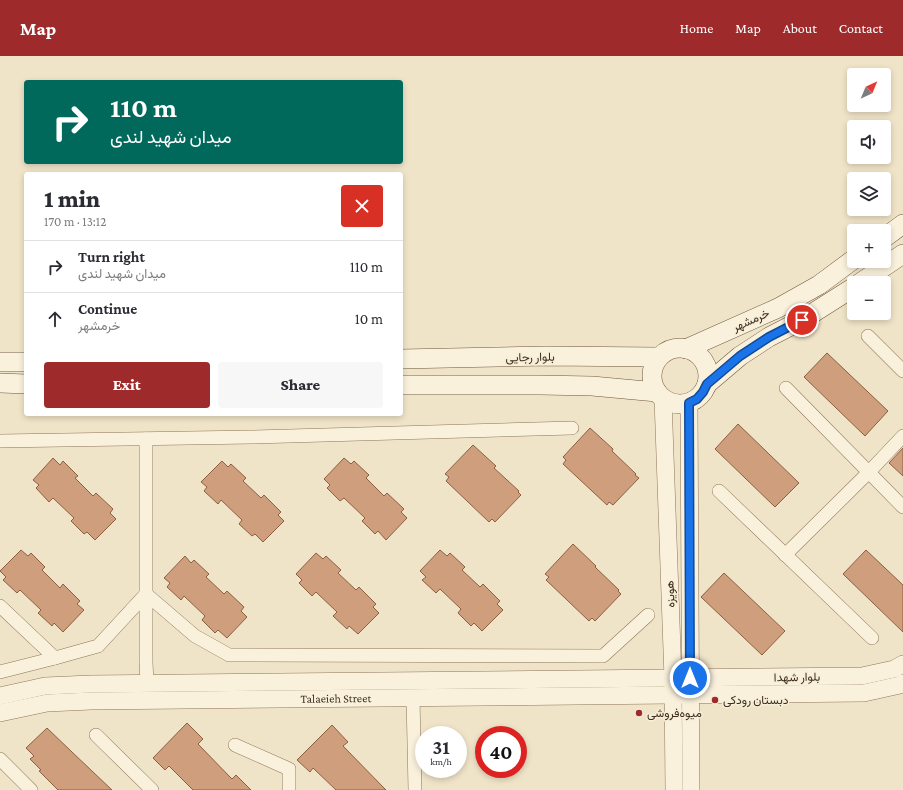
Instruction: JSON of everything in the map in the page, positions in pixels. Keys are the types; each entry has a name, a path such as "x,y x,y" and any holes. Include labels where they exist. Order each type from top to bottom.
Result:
{"main road":[{"path":"891,233 903,224"},
{"path":"870,276 903,254"},
{"name":"خرمشهر","path":"686,349 778,308 819,285 847,264"},
{"name":"خرمشهر","path":"707,384 740,356 769,337 802,320 847,291"},
{"path":"403,385 592,386 660,396 671,403 680,405 697,399 707,384 708,375 702,358 694,352 676,348 667,351 659,357 654,365 652,374 653,384 660,396"},
{"name":"بلوار رجایی","path":"403,359 545,356 659,357"},
{"path":"0,362 24,362"},
{"path":"0,383 24,384"}],"street":[{"path":"868,336 903,371"},
{"path":"786,388 903,507"},
{"name":"هویزه","path":"660,396 673,678 674,790"},
{"name":"هویزه","path":"689,403 691,790"},
{"path":"0,441 146,439 572,428"},
{"path":"785,555 869,472 903,436"},
{"path":"146,439 147,700"},
{"path":"719,491 872,638"},
{"path":"146,594 194,636 229,655 603,656 648,615"},
{"path":"0,672 98,646 146,594"},
{"path":"0,606 55,658"},
{"path":"898,667 902,687"},
{"name":"بلوار شهدا","path":"673,695 690,695 710,686 862,676 898,667"},
{"name":"بلوار شهدا","path":"673,678 690,678 710,686 864,693 902,687"},
{"name":"Talaeieh Street","path":"0,696 45,686 90,684 673,678"},
{"path":"646,695 651,694 655,690 653,681 649,679"},
{"path":"411,680 413,698 415,790"},
{"name":"Talaeieh Street","path":"0,713 48,703 91,701 673,695"},
{"path":"96,735 152,790"},
{"path":"235,745 289,769 289,790"},
{"path":"0,759 31,790"}],"building":[{"path":"827,353 888,411 865,436 804,377"},
{"path":"738,424 799,483 775,507 715,449"},
{"path":"590,428 613,449 612,451 639,478 613,505 609,502 607,505 563,464 566,460 563,457"},
{"path":"473,445 496,466 494,468 519,491 518,492 521,495 495,522 492,519 489,522 446,481 449,477 445,474"},
{"path":"903,448 903,476 889,463"},
{"path":"53,458 60,465 63,461 78,476 75,478 93,496 96,493 113,509 110,513 116,519 95,540 87,532 84,534 71,521 74,518 53,498 49,502 36,488 39,485 33,480"},
{"path":"344,458 351,464 354,461 369,475 366,478 384,496 387,493 404,509 401,512 407,518 386,540 378,531 375,534 362,521 365,518 344,498 340,501 327,488 330,485 324,479"},
{"path":"222,461 228,467 231,464 246,478 243,481 261,498 264,495 281,512 278,515 284,521 263,542 255,534 252,536 239,524 242,520 221,500 218,504 204,491 207,487 201,482"},
{"path":"573,544 596,566 595,567 619,590 618,591 621,594 595,621 592,618 589,621 546,580 549,577 545,574"},
{"path":"21,550 28,556 31,553 45,567 42,570 60,588 63,584 80,601 77,604 84,610 63,632 54,623 52,626 38,613 41,610 20,590 17,593 3,580 6,577 0,571"},
{"path":"440,550 447,556 450,553 465,567 462,570 480,587 483,584 500,601 497,604 503,610 482,631 474,623 471,626 458,613 461,609 440,589 436,593 422,580 426,577 420,571"},
{"path":"866,550 903,585 903,632 843,574"},
{"path":"316,553 323,559 326,556 341,570 338,573 356,590 359,587 376,604 373,607 379,613 358,634 349,626 347,629 333,616 337,612 316,592 312,596 299,583 302,580 296,574"},
{"path":"185,556 191,563 194,560 209,574 206,577 224,594 227,591 244,607 241,611 247,617 227,638 218,630 215,633 202,620 205,616 184,596 181,600 167,587 170,583 164,578"},
{"path":"724,573 785,631 762,655 701,597"},
{"path":"187,723 203,739 198,744 232,779 236,775 251,790 193,790 169,766 165,770 153,758"},
{"path":"332,725 348,742 343,746 386,790 336,790 313,768 310,772 297,760"},
{"path":"47,728 112,790 58,790 39,771 41,770 30,759 34,756 26,748"}],"place":[{"name":"دبستان رودکی","path":"715,700"},
{"name":"میوه‌فروشی","path":"639,713"}],"route":[{"path":"690,678 689,403 697,399 707,384 740,356 769,337 802,320"}]}
